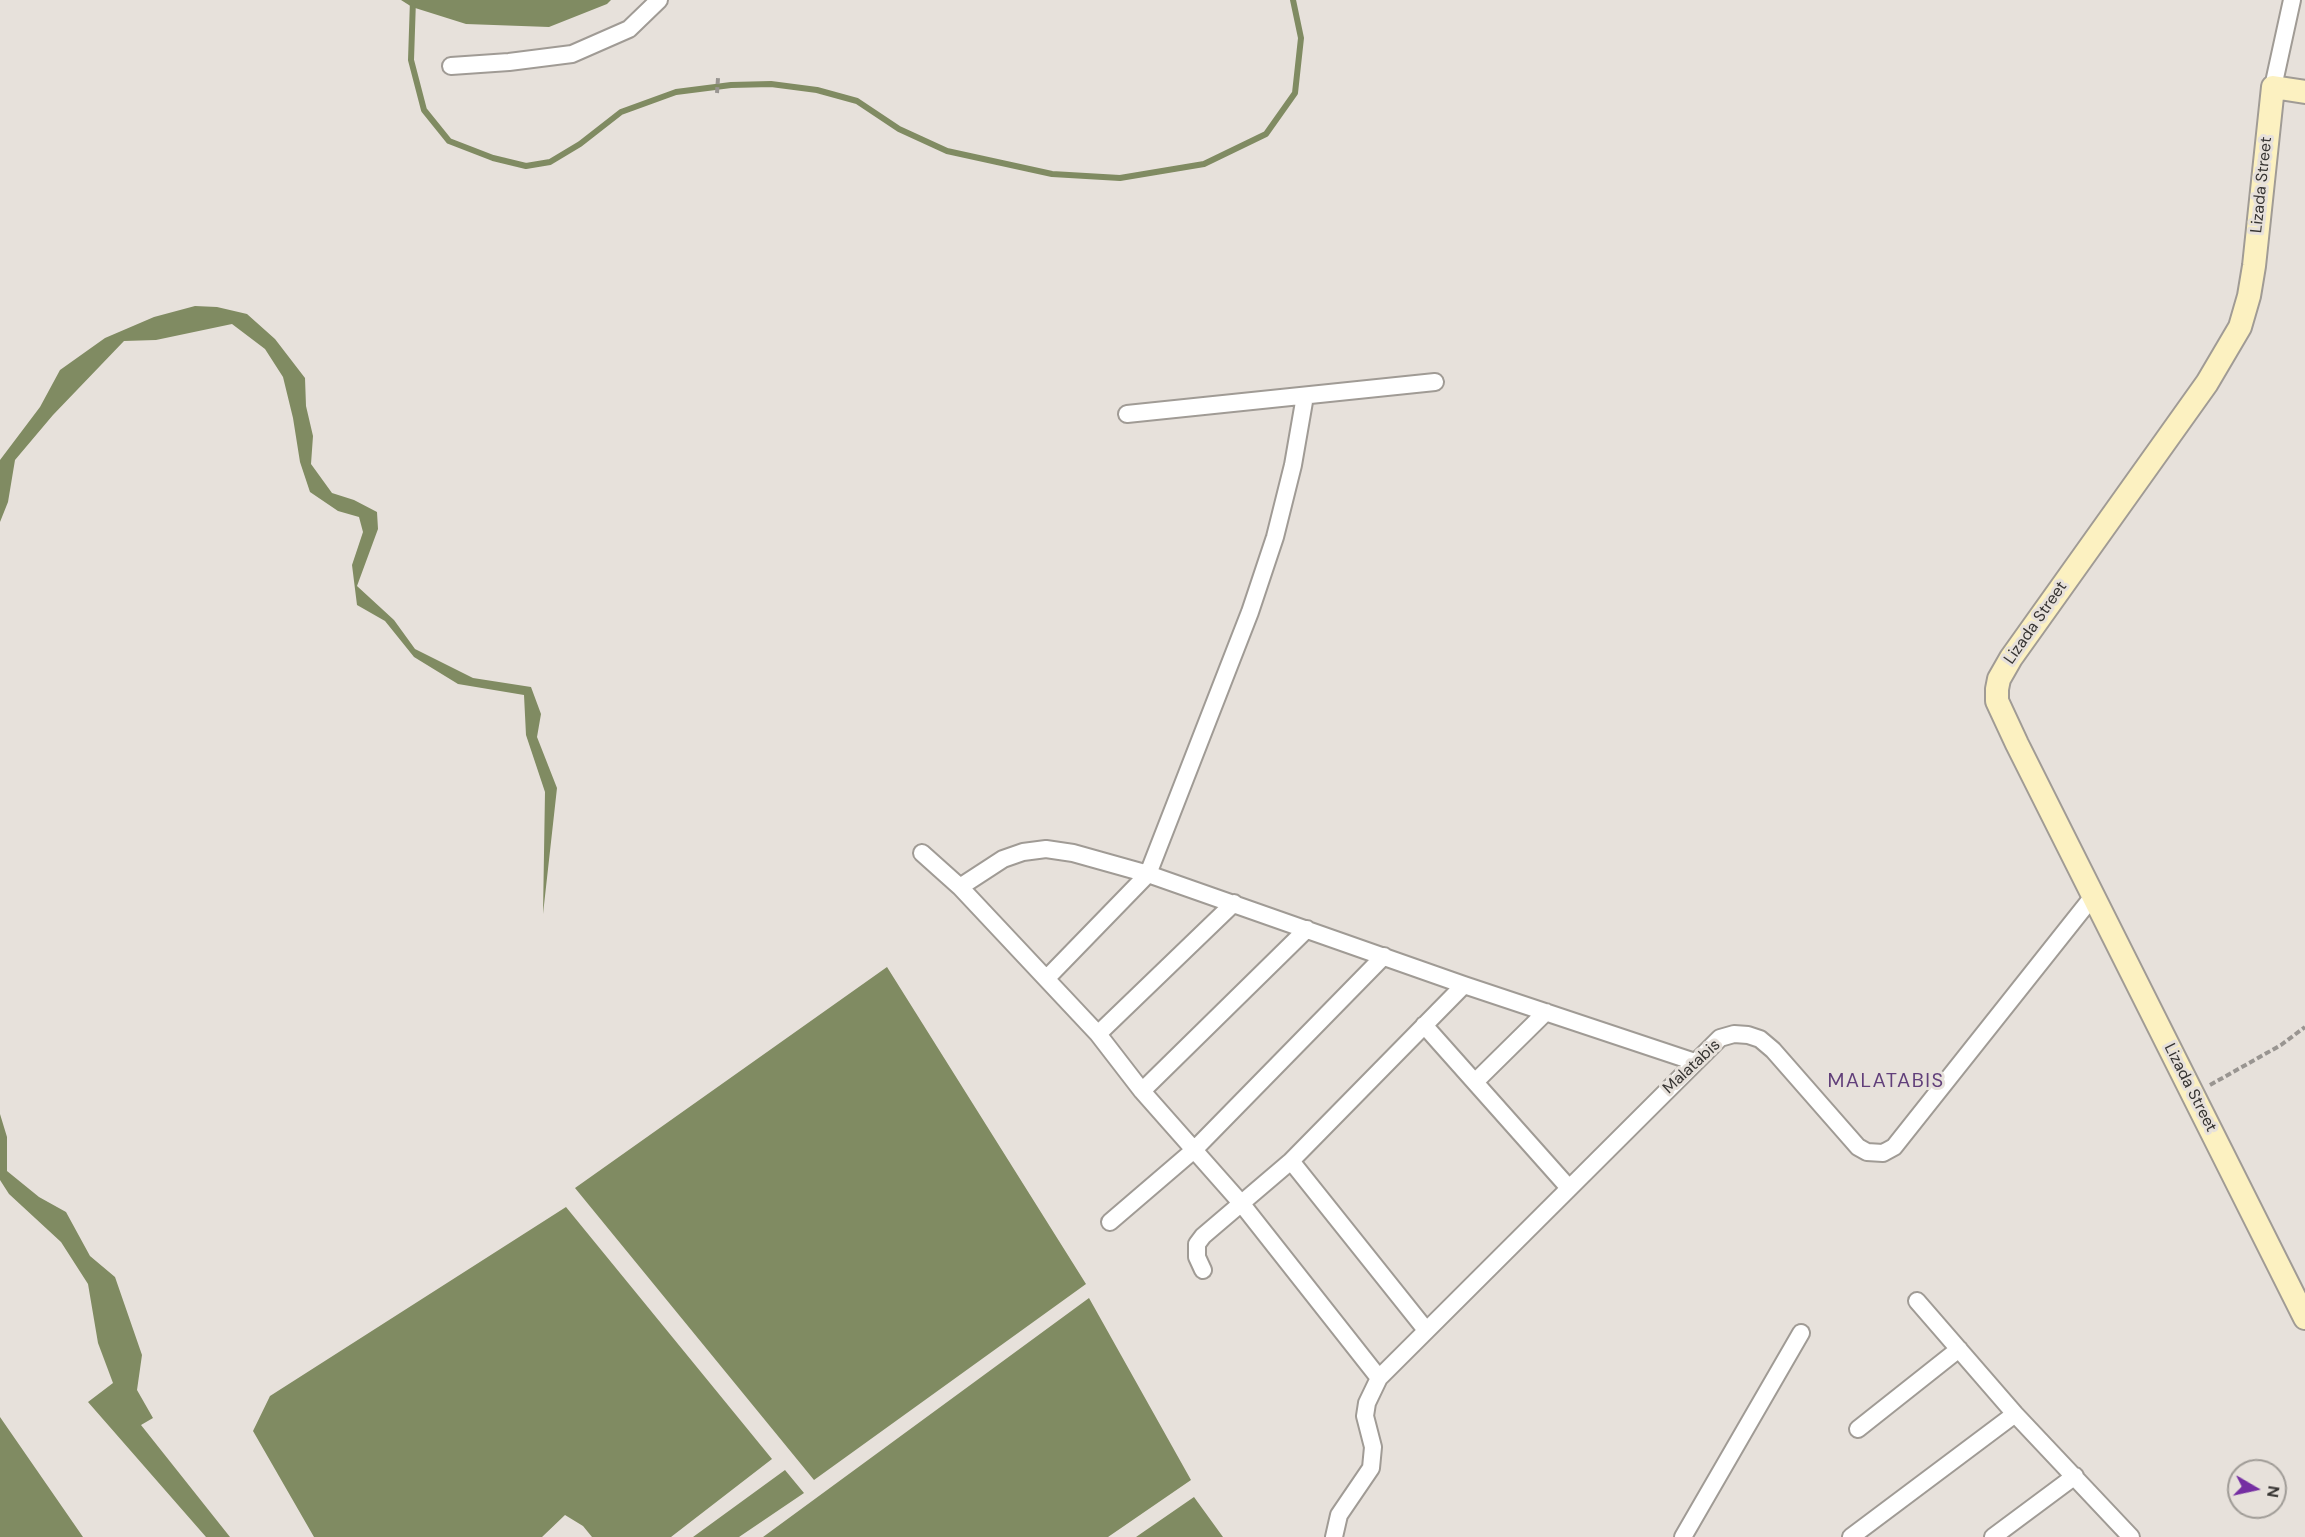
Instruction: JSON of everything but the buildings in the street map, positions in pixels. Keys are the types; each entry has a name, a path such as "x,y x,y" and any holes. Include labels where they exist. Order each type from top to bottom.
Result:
{"street":[{"path":"451,66 572,54 629,29 659,0"},
{"path":"2292,0 2273,87 2305,92"},
{"name":"Lizada Street","path":"2273,87 2254,267 2240,327 2207,383 2011,658 1999,679 1997,701 2305,1318"},
{"path":"1127,414 1435,382"},
{"path":"1047,978 1148,874 1250,612 1275,537 1305,396"},
{"path":"960,887 1003,859 1046,849 1073,853 1148,874 1695,1062"},
{"path":"922,852 960,887 1098,1034 1142,1091 1241,1203 1379,1378 1367,1403 1365,1416 1373,1447 1371,1468 1340,1515 1334,1537"},
{"name":"Malatabis","path":"1379,1378 1720,1038 1734,1034 1760,1039 1773,1050 1858,1147 1867,1152 1883,1152 1894,1147 2094,895"},
{"path":"1098,1034 1233,903"},
{"path":"1142,1091 1307,929"},
{"path":"1110,1222 1194,1150 1384,956"},
{"path":"1203,1270 1197,1257 1197,1244 1291,1161 1464,984"},
{"path":"1475,1082 1546,1012"},
{"path":"1424,1025 1569,1188"},
{"path":"1291,1161 1426,1330"},
{"path":"1917,1301 2015,1414 2130,1537"},
{"path":"1683,1537 1801,1333"},
{"path":"1858,1430 1959,1349"},
{"path":"1851,1537 2015,1414"},
{"path":"1994,1537 2075,1476"}],"path":[{"path":"717,93 718,78"},
{"path":"2193,1094 2281,1045 2305,1027"}],"shaded area":[{"path":"401,0 611,0 607,4 549,27 466,24 412,7"},
{"path":"195,306 217,307 247,314 275,339 305,378 306,406 313,436 311,464 332,493 354,500 377,512 378,529 357,586 394,620 415,649 473,678 531,687 541,714 537,737 557,788 543,914 545,792 526,735 524,695 458,684 414,657 385,621 357,605 352,565 363,532 359,517 338,511 310,492 300,462 283,377 265,349 232,324 156,340 124,341 53,415 15,460 8,502 0,522 0,460 40,407 60,370 105,338 154,317"},
{"path":"887,967 1086,1284 814,1480 575,1188"},
{"path":"0,1114 7,1137 7,1171 39,1197 66,1212 90,1256 115,1277 142,1355 137,1390 153,1418 141,1425 230,1537 206,1537 88,1402 113,1383 98,1343 88,1284 61,1242 9,1194 0,1180"},
{"path":"566,1207 772,1459 671,1537 592,1537 583,1526 565,1515 542,1537 314,1537 253,1431 270,1396"},
{"path":"1089,1298 1191,1480 1108,1537 763,1537"},
{"path":"0,1417 83,1537 0,1537"},
{"path":"785,1470 804,1493 739,1537 693,1537"},
{"path":"1194,1497 1223,1537 1136,1537"}],"waterway":[{"path":"413,0 411,60 424,110 449,141 493,158 526,166 550,162 580,144 621,112 676,92 731,85 771,84 817,90 857,101 899,129 947,151 1052,174 1120,178 1204,164 1266,134 1295,93 1301,38 1293,0"}],"district":[{"name":"MALATABIS","path":"1886,1082"}]}
